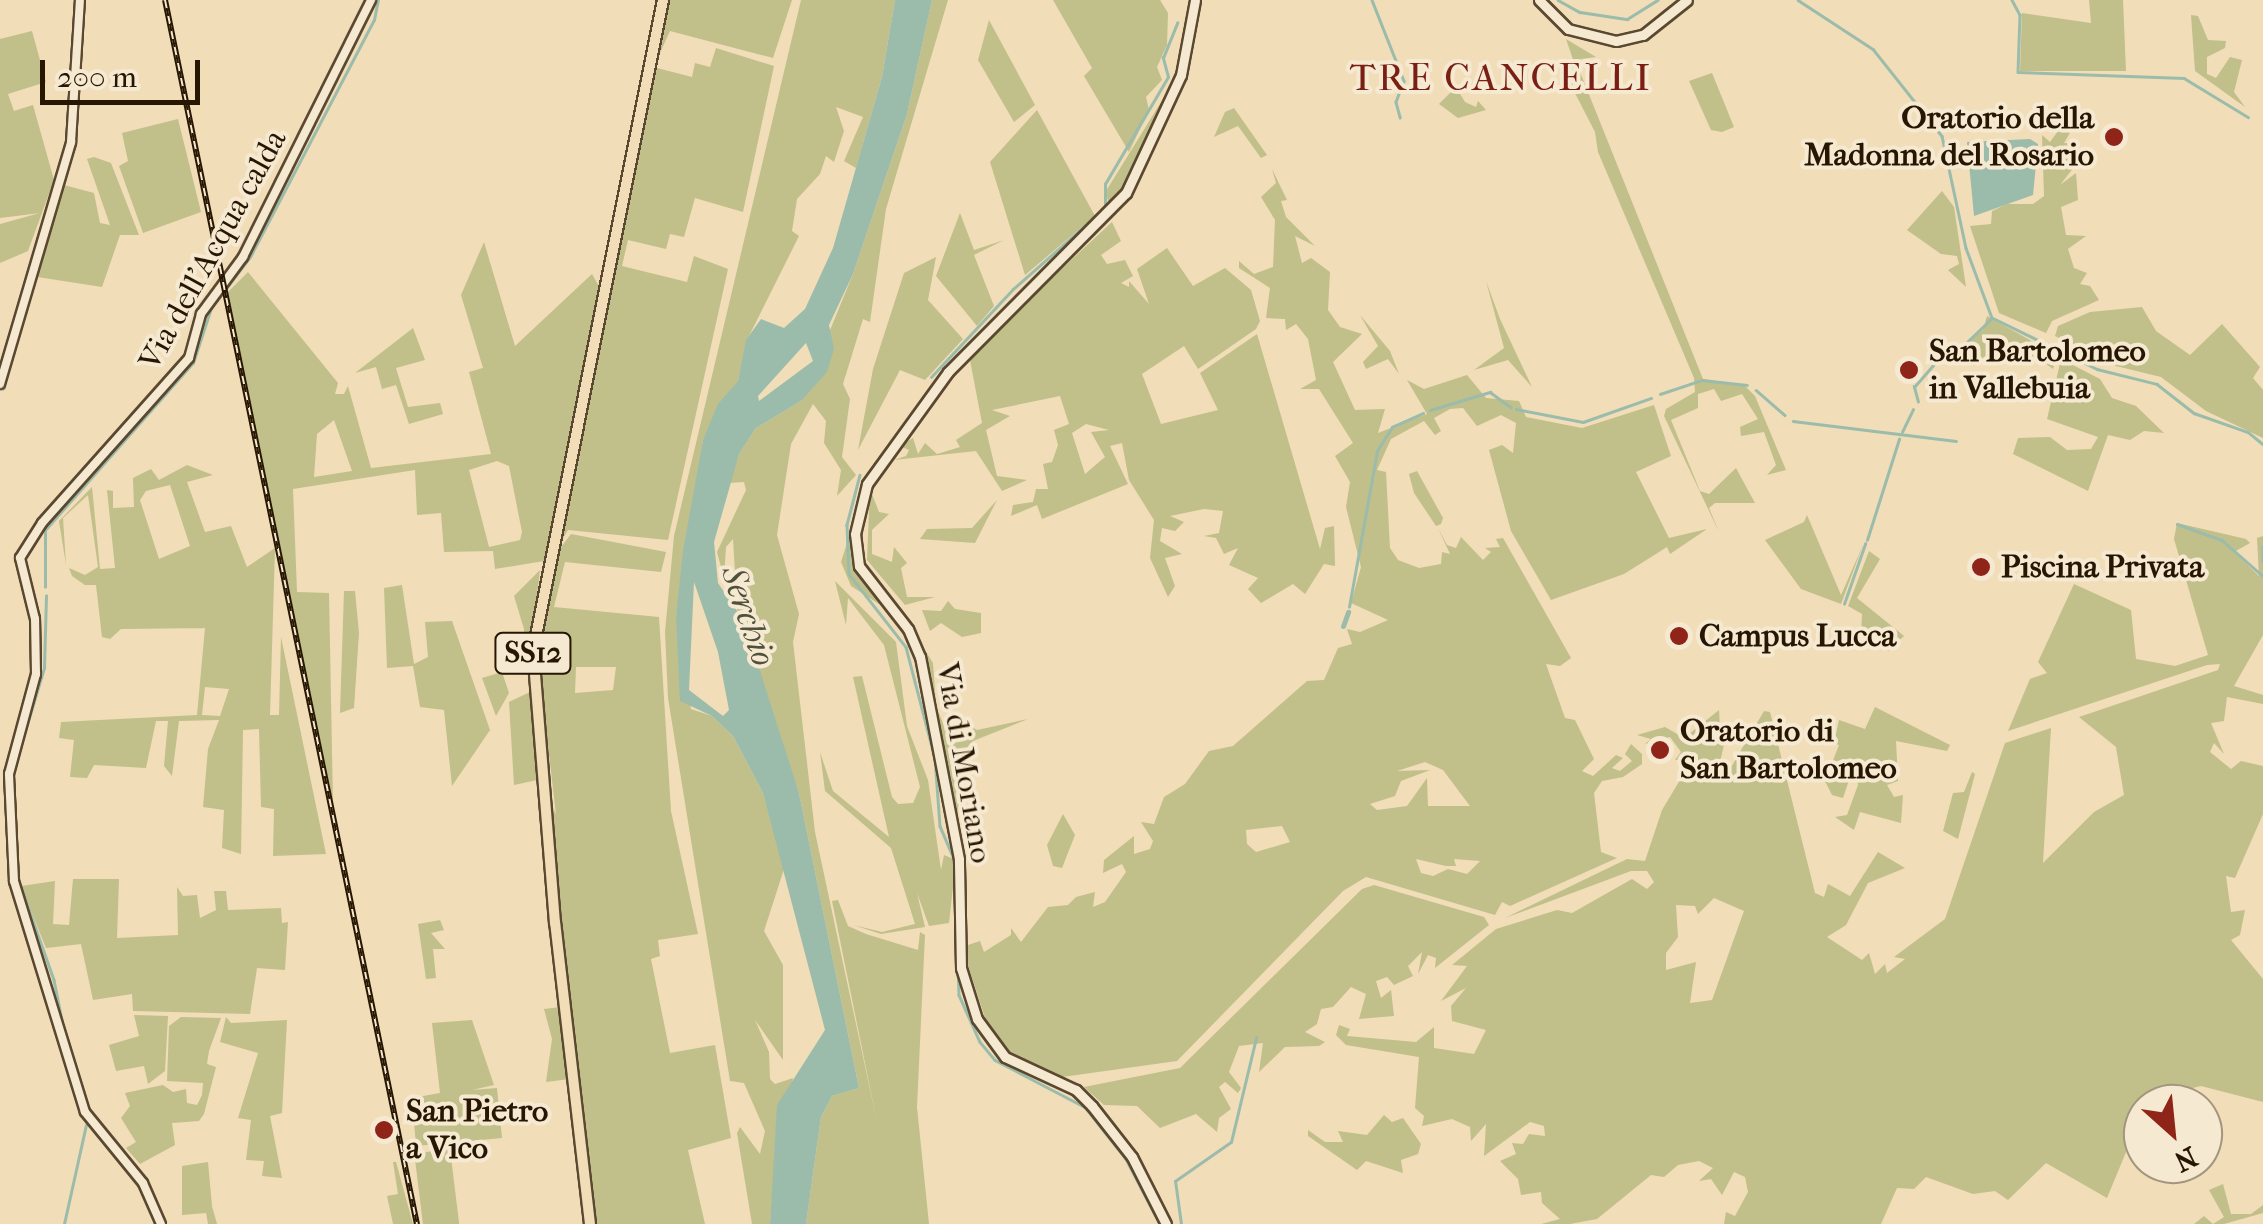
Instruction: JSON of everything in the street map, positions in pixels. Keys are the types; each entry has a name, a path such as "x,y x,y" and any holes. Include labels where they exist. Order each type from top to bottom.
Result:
{"main road":[{"name":"SS12","path":"590,1224 555,923 533,651 663,0"},
{"name":"Via di Moriano","path":"1166,1224 1127,1149 1092,1106 1076,1090 1005,1058 977,1019 961,968 959,859 920,657 908,629 859,566 855,534 867,484 948,372 1126,193 1184,67 1196,0"},
{"path":"1539,0 1568,29 1616,41 1650,32 1687,0"}],"street":[{"path":"0,384 71,142 80,0"},
{"name":"Via dell'Acqua calda","path":"162,1224 143,1183 87,1114 14,881 9,774 36,664 35,619 20,558 42,523 189,358 201,313 243,256 372,0"}],"shaded area":[{"path":"666,0 792,0 773,58 670,31 650,75"},
{"path":"801,0 895,0 882,77 856,168 844,161 863,117 836,107 844,131 834,162 826,156 820,174 797,199 792,231 799,236 747,340 738,381 703,440 676,617 691,709 712,716 733,736 763,793 784,869 764,931 783,965 783,1060 755,1020 769,1052 770,1079 775,1084 793,1078 775,1159 770,1224 752,1224 737,1133 740,1127 760,1154 765,1131 744,1083 730,1081 668,698 665,632 674,536"},
{"path":"895,0 932,0 907,114 853,274 829,325 834,349 827,372 801,401 756,428 739,454 714,542 718,583 744,621 799,793 859,1088 832,1096 821,1117 806,1224 770,1224 777,1105 825,1030 763,793 733,736 712,716 680,701 676,617 683,551 703,440 718,404 738,381 746,340 761,319 784,328 805,309 833,248 882,77","holes":["806,343 813,361 759,401 758,396","694,582 718,652 729,710 723,716 689,690"]},
{"path":"932,0 948,0 886,209 870,322 863,319 843,384 850,399 842,457 856,475 837,496 841,470 824,443 826,421 813,404 791,444 777,535 799,614 793,642 815,832 877,1122 832,901 838,900 848,926 866,934 918,950 920,932 925,935 917,1107 929,1224 806,1224 821,1117 832,1096 859,1088 799,793 738,622 733,539 726,547 724,578 717,552 746,490 744,482 729,483 739,454 756,428 801,401 853,274 907,114"},
{"path":"1053,0 1160,0 1168,13 1167,45 1157,67 1162,80 1146,97 1149,110 1129,152 1084,76 1092,68"},
{"path":"2089,0 2123,0 2126,71 2020,71 2022,13 2091,23"},
{"path":"2191,15 2198,16 2208,40 2226,41 2225,48 2207,57 2207,74 2216,78 2230,57 2242,60 2234,92 2245,107 2195,71"},
{"path":"989,20 1035,105 1014,122 978,60"},
{"path":"32,31 46,82 8,94 14,111 33,105 54,180 28,251 0,263 0,224 40,213 0,218 0,39"},
{"path":"1566,39 1596,57 1581,59 1580,72 1703,379 1744,385 1755,396 1786,470 1767,475 1776,465 1764,432 1741,436 1740,427 1758,419 1742,394 1721,401 1714,389 1698,394 1698,408 1671,420 1700,491 1709,494 1736,468 1755,503 1715,503 1709,508 1719,532 1664,416 1666,409 1695,392 1694,378 1598,152 1595,132 1561,66 1578,74"},
{"path":"716,48 774,66 743,212 695,198 684,237 670,234 666,249 628,240 622,266 687,282 694,256 728,269 668,540 568,530 551,559 647,95 657,68 692,77 695,63 710,67"},
{"path":"1712,73 1734,127 1722,132 1711,130 1689,81"},
{"path":"1171,86 1124,189 1109,207 1106,191"},
{"path":"1456,87 1465,102 1476,107 1478,101 1486,110 1458,118 1439,104"},
{"path":"1234,108 1267,155 1261,158 1238,126 1214,137 1225,112"},
{"path":"1037,110 1095,216 1025,275 990,162"},
{"path":"2069,116 2079,117 2064,143 2077,144 2082,157 2060,185 2076,173 2078,200 2061,207 2066,235 2086,236 2068,249 2074,268 2087,273 2080,284 2090,286 2099,300 2052,321 2046,333 1999,313 1970,226 1991,224 1992,211 2007,204 2033,204 2044,196 2042,135 2050,142"},
{"path":"178,119 201,212 143,233 119,166 128,161 122,133"},
{"path":"2030,139 2038,144 2033,195 1974,216 1967,142"},
{"path":"94,157 111,163 139,235 120,235 102,287 31,276 64,185 94,193 100,223 110,225 87,159"},
{"path":"1272,169 1287,200 1281,201 1286,217 1315,246 1295,236 1302,263 1311,258 1330,272 1328,310 1340,327 1362,334 1333,362 1355,410 1385,409 1378,433 1427,414 1407,380 1424,389 1467,375 1486,398 1519,401 1526,417 1582,428 1654,405 1671,456 1636,472 1669,538 1707,529 1670,554 1667,547 1624,574 1551,600 1511,531 1489,450 1502,445 1513,453 1516,423 1501,415 1477,426 1463,408 1450,409 1434,418 1441,431 1435,435 1424,421 1391,439 1377,470 1386,472 1390,548 1398,560 1419,568 1441,564 1442,552 1450,554 1438,528 1447,545 1456,548 1461,537 1483,560 1491,552 1485,548 1500,547 1496,539 1503,538 1571,658 1560,666 1546,664 1565,718 1575,720 1594,759 1582,771 1593,776 1616,755 1623,758 1612,768 1620,771 1632,761 1625,754 1631,744 1642,754 1642,764 1623,777 1602,781 1594,793 1601,852 1617,858 1510,906 1502,902 1495,915 1366,877 1343,891 1177,1061 1062,1077 1019,1060 990,1033 962,947 980,941 984,952 1011,935 1011,928 1021,942 1048,907 1068,905 1076,897 1095,892 1093,907 1105,902 1126,872 1122,864 1103,873 1104,860 1134,836 1134,854 1150,849 1153,841 1141,822 1154,824 1164,797 1185,784 1209,751 1233,746 1307,681 1324,680 1338,648 1352,644 1347,629 1360,632 1388,620 1351,603 1361,567 1346,507 1350,482 1335,456 1353,443 1319,389 1300,389 1316,380 1308,339 1296,324 1286,330 1285,319 1266,318 1270,288 1239,268 1239,261 1254,274 1273,267 1275,220 1261,197 1276,183","holes":["1425,762 1443,770 1470,806 1428,806 1427,778 1407,806 1377,810 1370,804 1395,796 1401,781 1430,770 1397,771","1282,826 1290,842 1256,852 1247,844 1246,830","1416,859 1446,866 1456,866 1454,859 1480,861 1467,874 1448,869 1433,876 1421,873"]},
{"path":"1942,191 1954,207 1966,287 1948,270 1959,264 1957,256 1941,254 1907,230"},
{"path":"960,213 974,250 1004,240 974,255 994,306 977,326 936,276"},
{"path":"1112,222 1121,241 1101,255 1107,264 1125,260 1133,276 1121,283 1129,287 1129,281 1149,304 1137,269 1167,248 1193,286 1225,268 1251,290 1260,321 1256,329 1198,369 1184,346 1142,374 1161,424 1218,410 1200,373 1257,334 1320,549 1325,528 1334,526 1335,566 1324,564 1305,594 1293,584 1261,603 1248,589 1258,578 1229,565 1238,548 1224,554 1216,538 1204,536 1219,533 1223,511 1204,509 1170,516 1184,522 1175,531 1162,528 1160,541 1182,554 1165,558 1175,586 1168,597 1150,558 1154,520 1129,480 1122,443 1110,446 1128,484 1042,519 1037,505 1011,516 1013,505 1033,502 1036,489 1048,489 1043,464 1052,462 1058,445 1054,430 1069,424 1060,396 992,410 1010,416 986,430 997,476 1027,480 1002,491 976,451 894,460 906,456 909,450 900,446 913,438 918,454 925,443 937,454 960,447 956,440 982,423 969,355","holes":["1086,424 1109,430 1091,432 1105,457 1085,474 1072,433"]},
{"path":"484,242 515,346 592,274 600,288 544,561 495,569 493,551 444,552 441,513 417,515 415,470 293,489 297,592 329,593 333,804 227,293 248,272 338,383 335,394 344,394 348,386 371,468 491,454 469,372 483,368 461,295","holes":["334,420 352,471 314,477 317,434","497,461 509,466 522,532 520,540 489,547 469,470"]},
{"path":"936,257 928,300 963,339 925,380 900,370 858,450 873,369 904,273"},
{"path":"1486,281 1532,387 1508,360 1474,370 1504,348"},
{"path":"2142,307 2156,331 2190,355 2222,324 2260,367 2253,378 2263,390 2263,438 2206,411 2161,377 2116,366 2055,336 2058,326 2090,312"},
{"path":"1360,315 1390,351 1399,374 1388,359 1366,369 1363,362 1378,346"},
{"path":"1987,316 2057,355 2053,369 2039,359 2025,364 1997,342 1998,355 1974,366 1951,355 1983,330"},
{"path":"413,328 425,360 396,368 408,407 440,403 443,414 409,424 396,385 382,389 376,367 355,373"},
{"path":"2061,359 2100,379 2112,398 2136,406 2164,433 2144,431 2130,440 2108,435 2088,491 2013,454 2018,438 2050,437 2067,450 2091,449 2098,437 2047,419"},
{"path":"187,465 213,475 187,482 205,532 231,526 247,567 275,548 270,715 279,715 281,637 326,854 273,856 274,809 261,807 259,729 243,730 241,854 222,848 224,810 203,807 208,749 219,720 179,721 172,776 164,766 168,721 156,721 146,768 94,765 87,778 70,777 74,740 59,738 61,722 197,715 205,628 121,629 110,639 102,637 96,585 85,585 72,576 69,568 85,575 98,567 88,495 63,518 66,565 59,521 92,487 100,569 115,568 107,490 113,491 113,508 134,507 133,478 151,469 159,480","holes":["170,485 190,546 159,559 140,500 146,491","205,687 229,689 220,716 202,715"]},
{"path":"1417,471 1443,518 1436,526 1414,493 1409,474"},
{"path":"870,489 879,512 889,514 872,530 872,554 892,562 894,547 907,563 901,568 907,597 935,597 905,605 867,560"},
{"path":"997,500 975,543 920,539 927,529 972,528"},
{"path":"1807,515 1841,595 1863,545 1841,604 1801,589 1765,540 1804,522"},
{"path":"2177,523 2246,539 2250,543 2234,552 2259,576 2257,538 2263,536 2263,635 2234,686 2263,695 2263,704 2227,697 2224,721 2211,723 2224,754 2214,743 2210,752 2231,769 2241,761 2263,766 2263,814 2235,878 2226,876 2231,912 2245,910 2240,935 2231,940 2263,979 2263,1102 2223,1092 2223,1084 2123,1084 2123,1159 2107,1198 2046,1163 2008,1200 1995,1191 1973,1194 1926,1177 1914,1189 1897,1188 1881,1224 1724,1224 1726,1212 1735,1216 1748,1192 1745,1177 1734,1172 1722,1195 1711,1179 1699,1181 1713,1168 1699,1161 1678,1165 1664,1177 1651,1175 1597,1219 1541,1224 1560,1219 1542,1203 1541,1192 1521,1195 1518,1179 1500,1161 1516,1154 1512,1143 1523,1144 1529,1134 1545,1136 1544,1126 1530,1122 1484,1156 1486,1124 1471,1141 1470,1127 1452,1119 1422,1126 1424,1116 1415,1108 1419,1057 1346,1045 1336,1035 1339,1025 1350,1029 1347,1036 1416,1042 1434,1027 1434,1048 1474,1054 1486,1030 1452,1021 1451,1006 1466,988 1441,1001 1467,966 1452,965 1496,929 1557,910 1572,913 1632,879 1647,889 1654,882 1647,871 1631,871 1505,918 1627,859 1645,861 1662,810 1686,770 1683,760 1675,760 1681,752 1670,737 1645,744 1651,739 1637,735 1665,727 1684,738 1719,710 1720,728 1707,734 1713,742 1726,736 1716,780 1726,776 1764,711 1770,712 1815,893 1824,897 1828,884 1850,896 1878,852 1905,868 1868,883 1846,925 1827,937 1862,960 1869,953 1875,974 1885,964 1887,973 1905,959 1894,957 1945,919 2005,743 2051,728 2043,863 2094,812 2124,795 2116,747 2079,717 2218,670 2220,664 2207,665 2008,731 2030,679 2047,673 2038,662 2074,584 2131,610 2136,659 2175,666 2208,655 2174,539","holes":["1714,898 1744,911 1712,1000 1690,1003 1696,962 1666,970 1666,953 1678,937 1676,905 1695,906 1698,914"]},
{"path":"571,534 666,552 661,572 565,562 554,607 659,617 671,811 698,934 658,940 660,956 651,959 670,1053 715,1045 731,1138 688,1150 705,1224 594,1224 544,782 556,815 537,650 558,551","holes":["576,667 616,667 613,690 575,693"]},
{"path":"849,537 857,567 882,606 851,586 841,562"},
{"path":"1869,551 1880,559 1857,598 1904,636 1888,651 1869,634 1861,638 1862,614 1848,606"},
{"path":"540,570 529,664 524,664 524,629 514,596"},
{"path":"835,581 896,642 907,726 928,780 941,870 944,855 956,860 949,923 929,926 917,893 925,927 881,934 853,925 882,932 915,924 891,848 825,791 820,752 833,791 889,837 853,677 862,676 892,797 898,804 913,803 920,787 884,645 848,598 846,625"},
{"path":"402,585 414,664 428,657 425,622 452,621 490,730 452,786 444,710 420,707 413,666 387,668 384,588"},
{"path":"344,591 355,591 359,633 354,708 340,713"},
{"path":"948,601 955,609 981,613 981,633 962,637 941,623 930,631 922,610 941,611"},
{"path":"923,647 933,663 936,706 945,728 952,715 977,730 1028,719 973,741 955,761 963,775 957,819"},
{"path":"502,672 509,693 496,716 482,678"},
{"path":"530,692 537,780 514,785 509,702"},
{"path":"1875,707 1950,745 1947,751 1896,741 1898,781 1887,785 1894,797 1903,795 1901,823 1860,812 1854,830 1835,817 1847,815 1858,785 1855,762 1843,798 1832,795 1825,781 1839,745 1834,743 1839,720 1865,729"},
{"path":"1972,772 1975,774 1958,839 1943,831 1953,793 1964,792"},
{"path":"1063,814 1075,835 1062,868 1053,866 1047,845"},
{"path":"73,879 119,879 117,938 178,935 177,887 183,896 197,895 200,918 216,910 214,891 226,891 228,910 281,908 282,923 288,922 285,970 257,968 250,1014 133,1011 132,994 93,1000 81,944 46,948 21,886 55,881 53,924 69,925"},
{"path":"1374,885 1484,917 1489,925 1435,968 1436,958 1428,955 1418,974 1422,952 1408,966 1413,976 1394,985 1387,977 1376,981 1381,998 1391,990 1394,1016 1359,1019 1366,994 1351,987 1333,1007 1321,1009 1317,1024 1305,1032 1325,1042 1319,1046 1285,1047 1259,1072 1263,1043 1239,1046 1229,1072 1241,1088 1238,1093 1225,1082 1219,1087 1231,1109 1219,1118 1217,1132 1196,1114 1160,1128 1137,1106 1104,1105 1084,1087 1180,1068 1362,889"},
{"path":"440,920 444,930 431,933 445,949 433,949 436,978 426,979 418,924"},
{"path":"561,1007 570,1079 546,1082 552,1039 544,1009"},
{"path":"134,1015 168,1016 165,1071 148,1084 144,1066 116,1071 109,1045 139,1036"},
{"path":"181,1017 221,1018 209,1051 207,1064 216,1067 204,1114 199,1121 172,1123 175,1145 140,1164 126,1148 136,1142 121,1118 130,1106 125,1093 163,1085 173,1092 186,1089 187,1103 197,1105 202,1095 203,1083 167,1081 169,1026"},
{"path":"226,1017 231,1023 287,1020 282,1113 270,1116 282,1178 262,1176 264,1161 246,1160 251,1120 238,1118 258,1053 220,1042"},
{"path":"472,1020 494,1085 472,1090 497,1088 502,1138 416,1146 412,1098 440,1093 432,1023"},
{"path":"1384,1115 1392,1122 1403,1118 1421,1144 1418,1154 1401,1160 1403,1173 1366,1161 1357,1170 1308,1136 1308,1130 1325,1142 1343,1142 1338,1131 1367,1135"},
{"path":"450,1149 459,1224 423,1224 414,1153"},
{"path":"208,1162 217,1224 208,1224 206,1213 182,1215 182,1166"},
{"path":"393,1162 413,1224 393,1224 387,1196 398,1194"},
{"path":"2223,1184 2231,1214 2251,1214 2263,1205 2263,1213 2213,1224 2224,1217 2209,1190"},
{"path":"2204,1216 2213,1224 2194,1224"}],"waterway":[{"path":"45,587 45,530 193,363 211,308 250,257 374,20 378,0"},
{"path":"1372,0 1404,81 1396,102 1400,117"},
{"path":"1558,0 1580,12 1627,19 1657,0"},
{"path":"1798,0 1873,49 1942,136 1966,248 1992,318"},
{"path":"2012,0 2020,15 2018,72 2184,78 2248,117"},
{"path":"931,377 1013,289 1105,208 1105,184 1168,77 1163,58 1177,23"},
{"path":"1993,318 2097,369 2157,384 2194,413 2248,432 2263,444"},
{"path":"1918,402 1914,387 1942,355 1963,346 1991,319"},
{"path":"1660,394 1702,380 1747,385"},
{"path":"1756,390 1785,415"},
{"path":"1430,410 1490,392 1511,407"},
{"path":"1516,409 1583,422 1651,398"},
{"path":"1902,432 1913,409"},
{"path":"1349,607 1377,451 1392,427 1423,413"},
{"path":"1793,421 1956,441"},
{"path":"1867,540 1899,439"},
{"path":"860,475 847,525 849,574 906,647 935,758 940,826 955,861"},
{"path":"2177,524 2222,540 2263,576"},
{"path":"1844,604 1865,544"},
{"path":"2263,546 2263,561"},
{"path":"20,748 44,668 46,596"},
{"path":"1343,626 1348,612"},
{"path":"15,830 19,881 54,980 65,1035"},
{"path":"956,909 959,995 980,1042 995,1060 1085,1107 1126,1159 1160,1224"},
{"path":"1181,1224 1175,1181 1231,1142 1256,1038"},
{"path":"75,1066 89,1108"},
{"path":"64,1224 86,1125"}],"railway":[{"path":"165,0 417,1224"}],"place":[{"name":"Oratorio della Madonna del Rosario","path":"2114,137"},
{"name":"San Bartolomeo in Vallebuia","path":"1909,370"},
{"name":"Piscina Privata","path":"1981,567"},
{"name":"Campus Lucca","path":"1679,636"},
{"name":"Oratorio di San Bartolomeo","path":"1660,750"},
{"name":"San Pietro a Vico","path":"384,1130"}],"district":[{"name":"TRE CANCELLI","path":"1501,78"}],"water label":[{"name":"Serchio","path":"748,616"}]}
